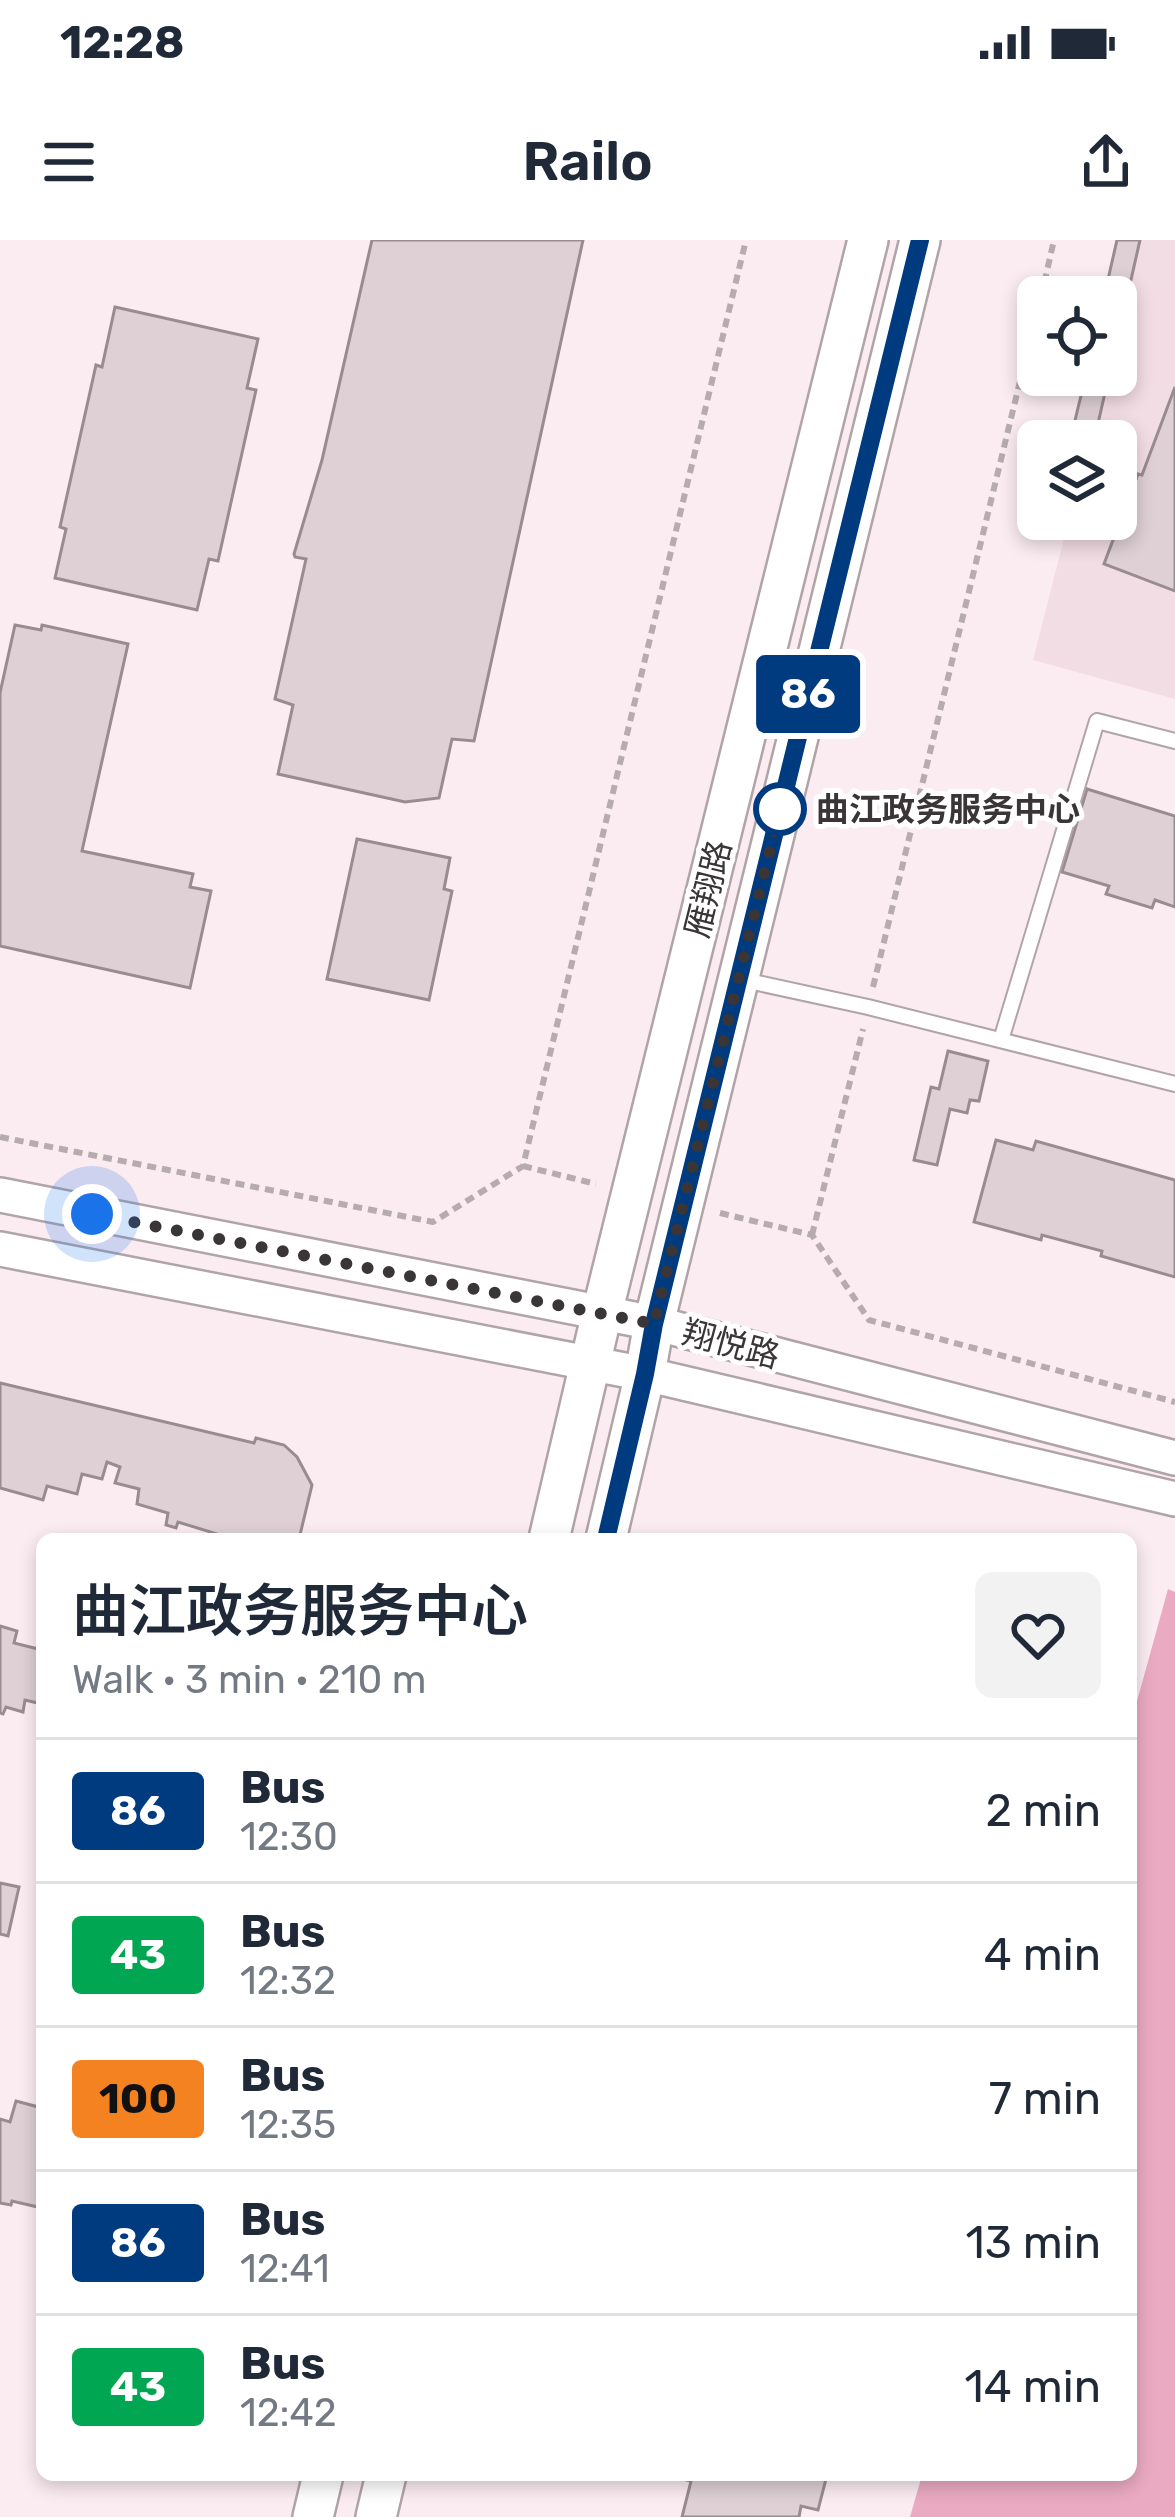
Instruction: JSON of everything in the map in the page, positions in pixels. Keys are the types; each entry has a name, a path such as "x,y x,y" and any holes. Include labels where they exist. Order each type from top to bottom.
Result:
{"main road":[{"name":"雁翔路","path":"550,1533 868,240"},
{"name":"雁翔路","path":"607,1533 654,1324 920,240"},
{"path":"313,2517 322,2481"},
{"path":"376,2517 385,2481"}],"street":[{"name":"翔悦路","path":"0,1196 654,1324 1175,1458"},
{"name":"翔悦路","path":"0,1249 645,1374 1175,1499"}],"lane":[{"path":"1001,1040 1097,721 1175,741"},
{"path":"739,979 868,1006 1175,1084"}],"path":[{"path":"0,1137 433,1222 524,1166 746,240"},
{"path":"1045,276 1054,240"},
{"path":"1017,394 812,1235 869,1320 1175,1402"}],"shaded area":[{"path":"1139,240 1175,240 1175,699 1033,660 1064,540 1137,540 1137,420 1093,420 1100,396 1137,396 1137,276 1130,276"},
{"path":"1168,1589 1175,1592 1175,2517 910,2517 920,2481 1137,2481 1137,1701"}],"building":[{"path":"372,240 583,240 474,741 452,739 439,798 405,802 278,774 293,705 275,699 306,559 294,554 322,460"},
{"path":"1117,240 1140,240 1132,276 1109,276"},
{"path":"115,307 258,339 247,388 256,390 218,561 209,559 197,610 55,578 66,529 60,527 96,365 102,367"},
{"path":"1175,387 1175,591 1104,564 1113,540 1137,540 1137,477 1142,475"},
{"path":"1081,396 1104,396 1099,420 1075,420"},
{"path":"15,625 41,630 42,625 128,644 82,851 193,874 190,887 211,891 190,988 0,946 0,693"},
{"path":"1087,789 1175,816 1175,907 1155,900 1152,908 1106,894 1109,886 1062,872"},
{"path":"357,839 450,858 444,889 452,891 429,1000 327,979"},
{"path":"948,1051 988,1061 979,1101 970,1100 967,1113 950,1109 937,1165 914,1160 931,1087 939,1089"},
{"path":"996,1140 1033,1150 1036,1141 1175,1180 1175,1277 1101,1256 1102,1251 974,1222"},
{"path":"0,1383 254,1443 256,1438 284,1445 297,1457 312,1485 300,1533 214,1533 178,1522 176,1528 166,1525 168,1513 137,1504 139,1489 115,1483 120,1467 107,1462 102,1479 82,1474 77,1494 47,1486 43,1500 0,1488"},
{"path":"0,1626 17,1631 14,1643 36,1648 36,1703 25,1700 23,1712 6,1707 0,1713"},
{"path":"0,1883 19,1887 8,1936 0,1934"},
{"path":"16,2101 36,2106 36,2207 0,2203 0,2119 10,2122"},
{"path":"691,2481 825,2481 818,2510 801,2506 799,2517 682,2517"}],"bus line":[{"name":"86","path":"607,1533 654,1324 920,240"}],"place":[{"name":"曲江政务服务中心","path":"780,809"}],"route":[{"path":"92,1214 654,1324 780,809"}]}
